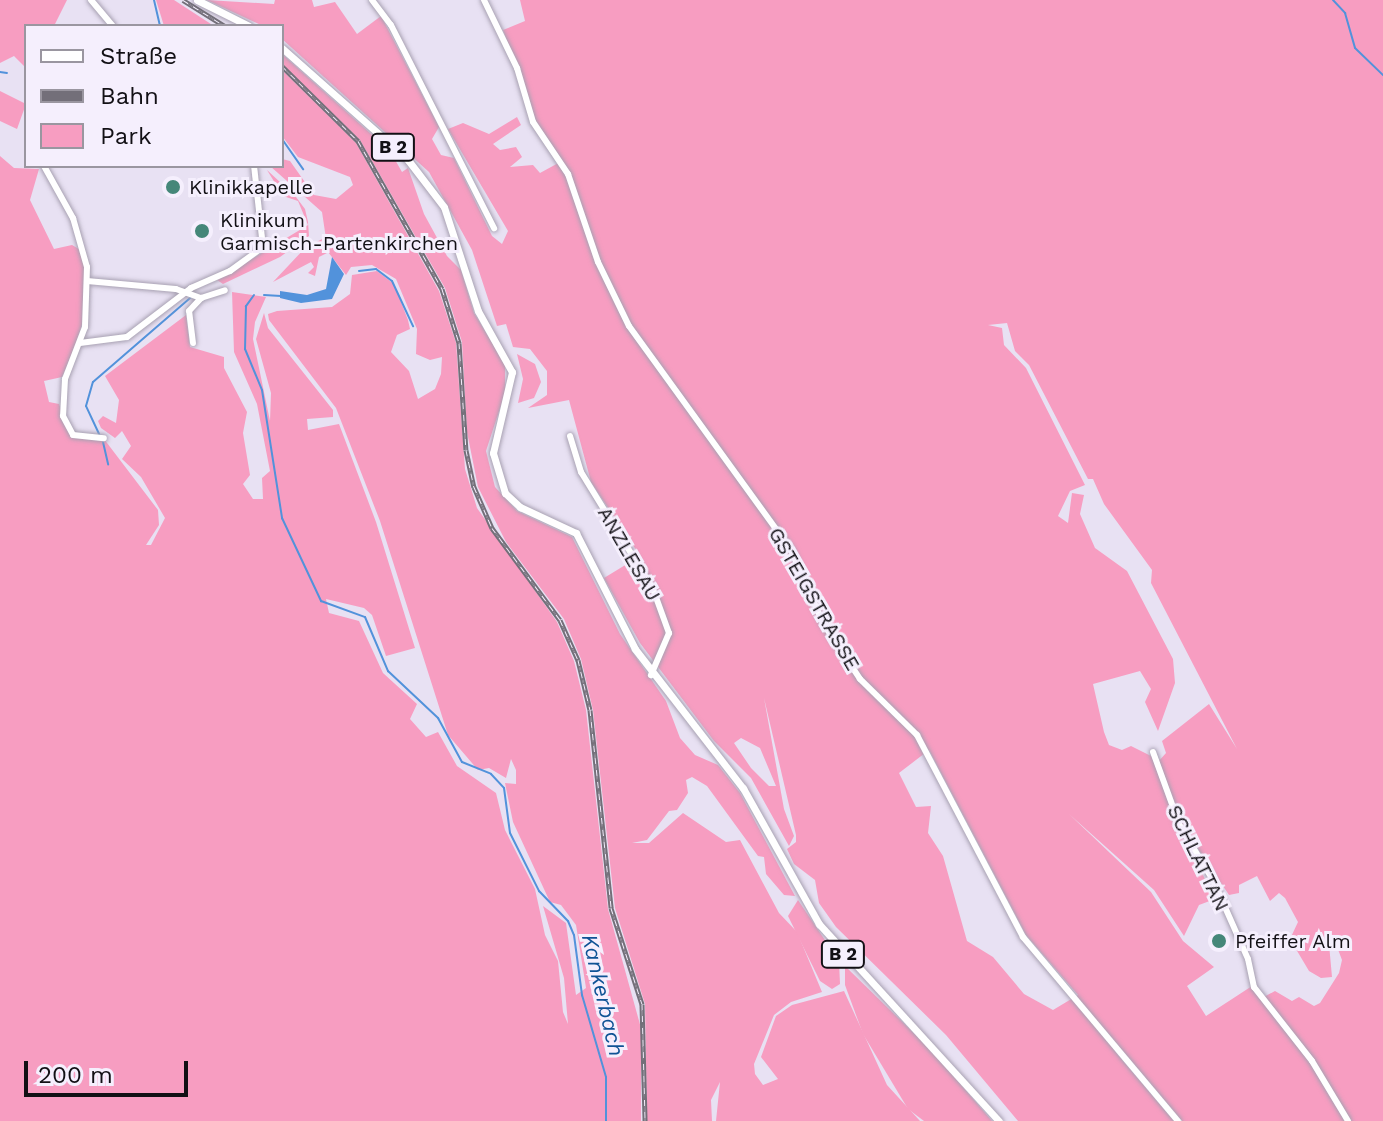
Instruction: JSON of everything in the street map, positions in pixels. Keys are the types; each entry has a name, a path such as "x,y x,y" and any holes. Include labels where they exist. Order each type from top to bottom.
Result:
{"main road":[{"path":"197,0 245,24"},
{"name":"B 2","path":"284,50 408,160 444,207 478,311 512,372 493,453 495,476 520,507 576,533 651,675 743,788 796,888 833,943 999,1121"}],"street":[{"path":"91,0 111,24"},
{"path":"372,0 391,25 494,228"},
{"name":"GSTEIGSTRASSE","path":"484,0 517,68 533,122 568,174 598,262 629,326 791,550 823,623 860,679 917,735 1023,937 1178,1121"},
{"path":"45,168 73,218 84,250 89,304 80,343 65,379 63,416 73,435 102,439"},
{"path":"80,343 127,337 263,247 254,168"},
{"path":"87,281 193,295 225,290"},
{"path":"193,295 189,311 193,343"},
{"name":"ANZLESAU","path":"570,436 581,472 653,589 669,633 651,675"},
{"name":"SCHLATTAN","path":"1153,752 1180,826 1213,880 1248,959 1254,987 1312,1061 1348,1121"}],"green space":[{"path":"0,0 67,0 55,24 24,24 24,66 14,56 0,63"},
{"path":"156,0 174,0 211,24 163,24"},
{"path":"207,0 274,4 275,0 312,0 314,7 335,2 357,34 381,16 439,127 432,139 441,155 454,158 492,236 502,244 508,231 448,129 463,123 489,134 517,117 521,125 493,144 500,150 516,147 522,157 510,167 533,165 540,173 562,161 536,121 503,30 525,21 520,0 1383,0 1383,1121 1350,1121 1314,1060 1262,998 1275,991 1292,1001 1299,997 1314,1006 1320,1003 1339,973 1342,960 1334,939 1329,944 1332,977 1321,978 1309,971 1290,939 1298,922 1285,898 1279,893 1270,901 1257,876 1239,885 1239,893 1229,895 1182,825 1158,762 1166,753 1162,741 1209,704 1237,749 1151,583 1152,570 1104,504 1093,479 1088,479 1029,365 1015,351 1007,323 988,325 1002,328 1004,345 1026,368 1085,485 1070,491 1058,516 1068,523 1072,493 1084,495 1080,514 1095,548 1127,571 1173,659 1175,683 1158,731 1145,702 1151,689 1140,671 1093,684 1104,732 1109,745 1122,750 1131,746 1153,757 1172,813 1215,899 1199,905 1184,936 1154,890 1069,814 1151,892 1183,941 1214,967 1187,986 1206,1016 1252,986 1310,1062 1346,1121 1182,1121 1106,1031 1102,1033 1118,1055 1174,1121 1018,1121 946,1035 836,927 819,903 815,880 794,864 787,849 796,842 796,835 764,698 784,809 794,836 789,846 751,778 714,741 640,643 604,578 640,556 591,482 569,400 528,408 547,395 547,371 530,349 513,347 506,324 497,326 472,250 429,172 284,41 284,24 259,24","holes":["741,738 760,748 776,786 769,786 751,768 734,743","929,750 1026,935 1078,995 1053,1010 1024,994 993,957 967,941 943,856 928,833 931,806 916,807 899,773"]},
{"path":"284,56 390,151 402,172 408,168 424,214 447,256 461,270 474,313 505,364 505,393 486,451 495,487 517,511 572,537 620,634 666,701 680,738 695,755 718,765 740,793 795,896 784,895 766,874 764,857 758,856 707,786 692,777 686,780 688,793 677,810 669,811 647,840 632,843 649,843 683,813 726,842 740,840 779,913 797,932 822,992 791,1002 774,1015 754,1064 755,1074 763,1085 778,1079 761,1057 776,1016 792,1005 844,991 887,1085 920,1121 716,1121 720,1082 711,1100 712,1121 647,1121 645,1004 615,908 593,710 581,659 564,619 506,542 478,487 467,432 462,342 445,288 360,140 284,66"},
{"path":"284,72 356,143 439,291 456,343 465,469 477,508 557,622 574,661 586,710 608,909 641,1028 641,1121 0,1121 0,156 14,168 39,169 30,200 54,249 72,245 84,252 86,311 75,347 62,377 44,381 49,402 59,404 71,436 104,439 158,510 159,525 146,545 151,545 165,518 141,477 122,459 131,446 122,431 115,438 101,428 98,421 103,416 116,423 119,400 105,376 186,315 190,347 224,357 224,368 247,412 243,433 250,475 243,484 253,499 263,499 262,478 270,471 257,404 234,352 232,292 266,297 255,322 253,339 270,421 271,393 256,339 264,313 268,328 333,410 333,417 307,419 308,430 339,424 376,522 415,648 386,656 372,615 364,608 326,599 329,613 359,621 383,673 417,704 410,719 426,737 438,732 457,766 496,793 505,830 535,889 545,935 558,961 563,1012 568,1024 564,978 543,906 566,923 576,995 586,988 576,925 561,905 550,902 513,822 505,783 516,784 516,770 511,759 506,778 489,768 478,770 448,735 380,521 336,408 269,320 268,314 277,311 332,307 350,294 352,275 377,271 394,284 408,320 410,329 397,335 391,352 409,371 418,399 435,389 441,374 442,357 430,360 416,354 417,329 396,279 372,265 351,267 346,275 328,252 322,212 272,168 284,168 284,160 290,161 314,195 336,199 353,185 350,177 298,157 284,139"},
{"path":"0,91 24,103 17,129 0,121"},
{"path":"267,170 296,197 305,209 308,222 309,236 280,257 223,284 217,280 308,225 298,201 283,196"},
{"path":"324,238 327,253 319,257 315,276 308,273 314,267 311,262 273,282 305,248"},
{"path":"517,354 535,364 541,382 534,398 518,403 523,379"},
{"path":"798,900 839,961 840,984 832,989 820,981 788,916"},
{"path":"845,966 931,1050 992,1121 924,1121 908,1109 863,1034 845,985"}],"water":[{"path":"332,257 344,274 332,299 301,303 280,298 280,291 307,295 326,289"}],"waterway":[{"name":"Kankerbach","path":"154,0 160,24"},
{"path":"1333,0 1345,13 1355,48 1383,75"},
{"path":"0,72 7,73"},
{"name":"Kankerbach","path":"284,142 303,169"},
{"path":"359,271 376,269 392,281 413,326"},
{"name":"Kankerbach","path":"254,295 246,306 245,349 262,390 282,518 321,601 365,617 388,671 438,718 462,762 491,774 504,788 510,833 539,891 568,921 574,935 582,995 606,1077 606,1121"},
{"name":"Kankerbach","path":"264,295 281,296"},
{"path":"100,436 86,406 93,382 191,297"},
{"path":"103,442 108,464"}],"railway":[{"path":"183,0 222,24"},
{"path":"284,68 358,141 442,289 459,343 466,450 474,487 492,528 560,620 578,660 590,710 611,908 642,1004 645,1121"}],"place":[{"name":"Klinikkapelle","path":"173,187"},
{"name":"Klinikum Garmisch-Partenkirchen","path":"202,231"},
{"name":"Pfeiffer Alm","path":"1219,941"}]}
